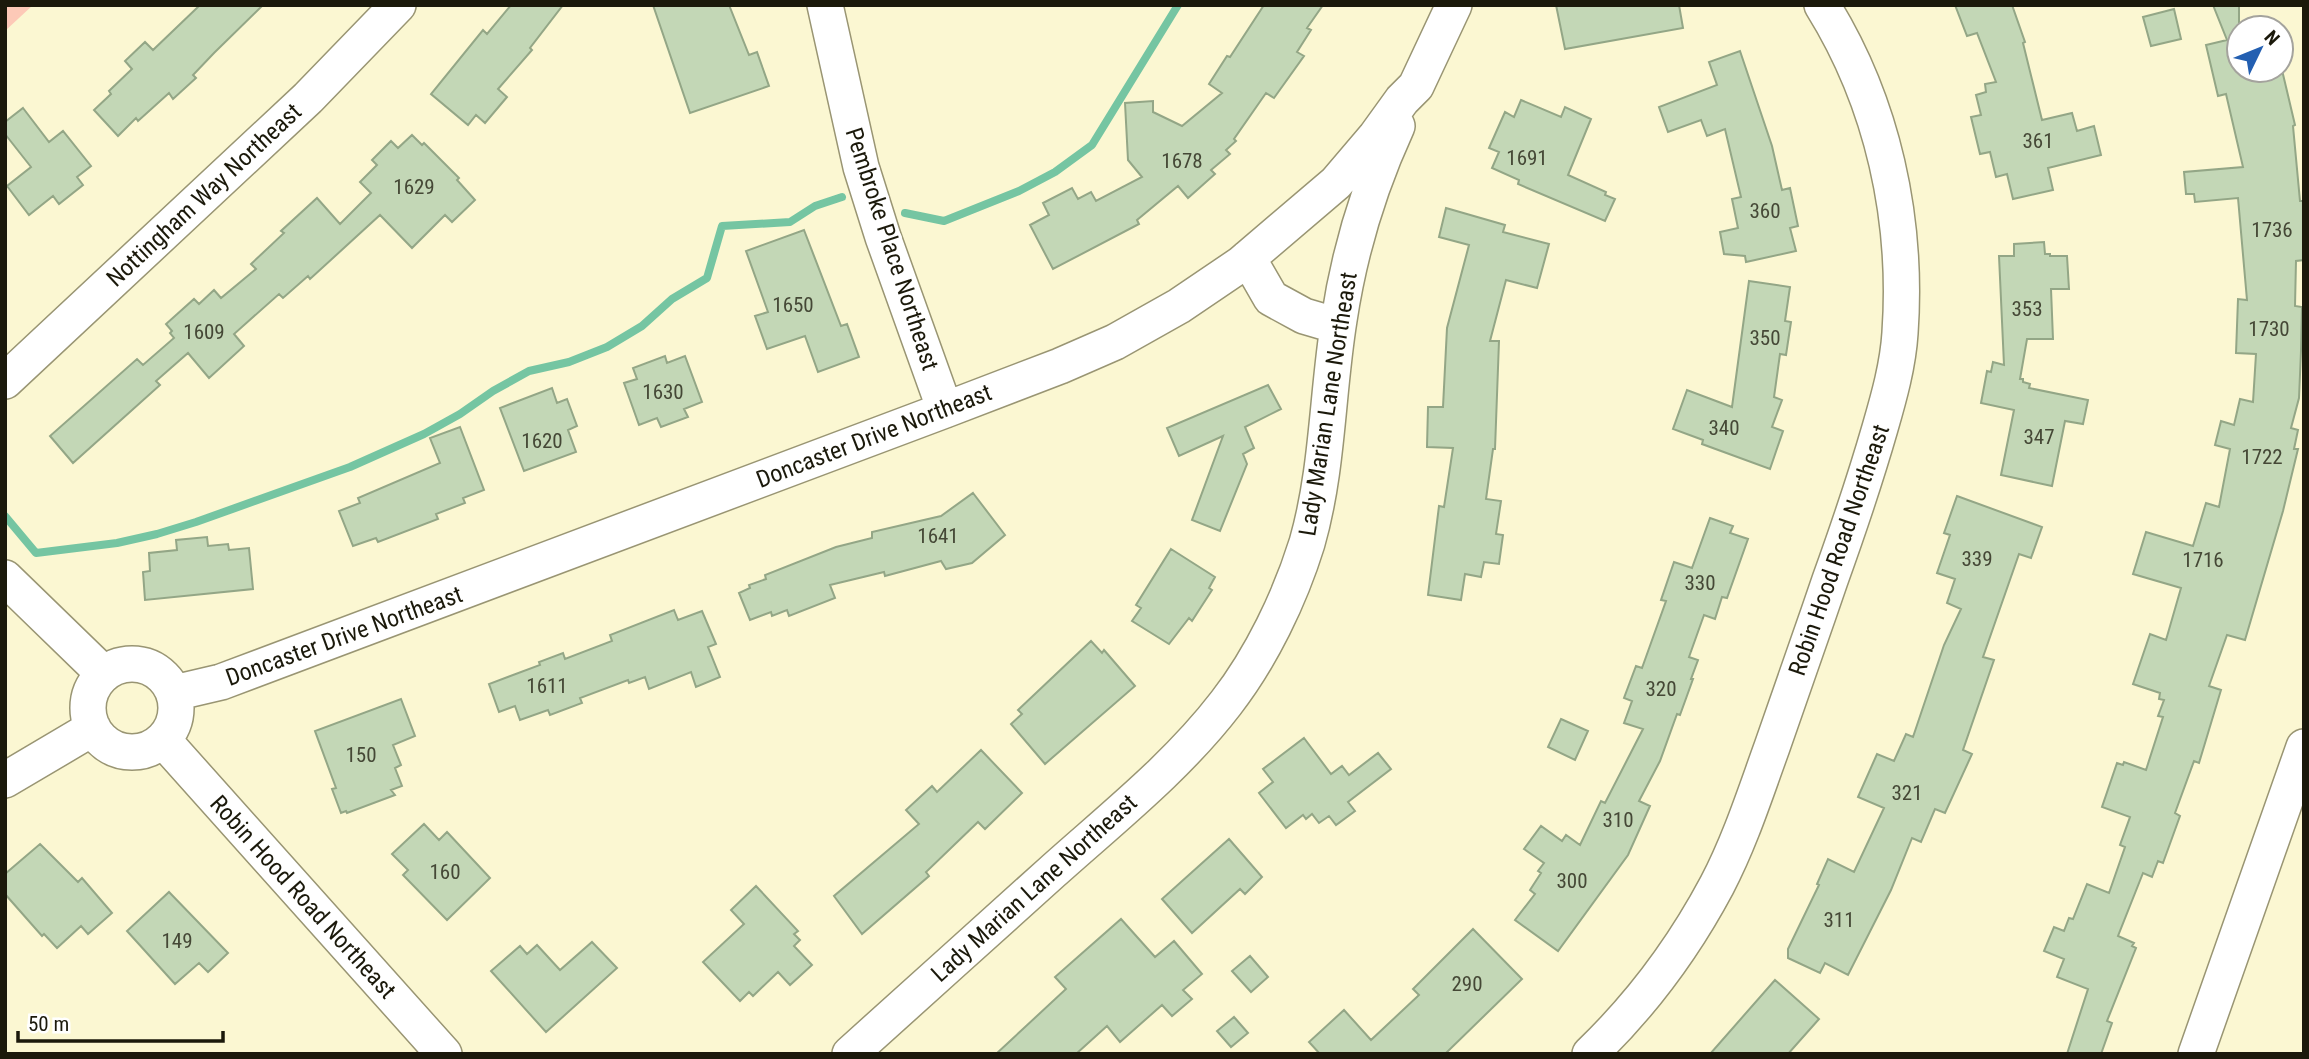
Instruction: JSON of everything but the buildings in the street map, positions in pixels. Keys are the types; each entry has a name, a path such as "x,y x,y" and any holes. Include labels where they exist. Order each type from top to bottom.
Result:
{"street":[{"name":"Nottingham Way Northeast","path":"5,381 308,99 398,5"},
{"name":"Pembroke Place Northeast","path":"825,5 861,167 945,410"},
{"name":"Doncaster Drive Northeast","path":"174,693 221,682 945,410 1115,342 1179,306 1248,258 1336,183 1416,86 1454,5"},
{"name":"Robin Hood Road Northeast","path":"1609,1048 1686,937 1717,885 1743,829 1866,478 1891,391 1900,336 1902,293 1895,204 1883,144 1865,86 1839,31 1822,5"},
{"name":"Lady Marian Lane Northeast","path":"850,1054 1168,767 1226,703 1272,630 1290,590 1307,541 1322,474 1338,326 1352,257 1368,201 1390,142 1416,86"},
{"path":"1248,258 1271,298 1304,316 1338,326"},
{"path":"5,578 104,674"},
{"path":"126,664 149,667 168,682 174,693 175,718 163,740 142,751 131,752 109,745 93,728 88,708 92,689 104,674 126,664"},
{"path":"5,780 93,728"},
{"name":"Robin Hood Road Northeast","path":"163,740 444,1054"},
{"path":"2196,1054 2304,747"}],"shaded area":[{"path":"5,5 33,5 5,31"}],"waterway":[{"path":"905,213 944,221 1019,191 1055,172 1092,145 1178,5"},
{"path":"5,516 36,553 117,543 196,522 350,467 424,434 529,371 569,362 607,347 642,326 672,299 707,278 722,226 790,222 815,206 842,197"}]}
